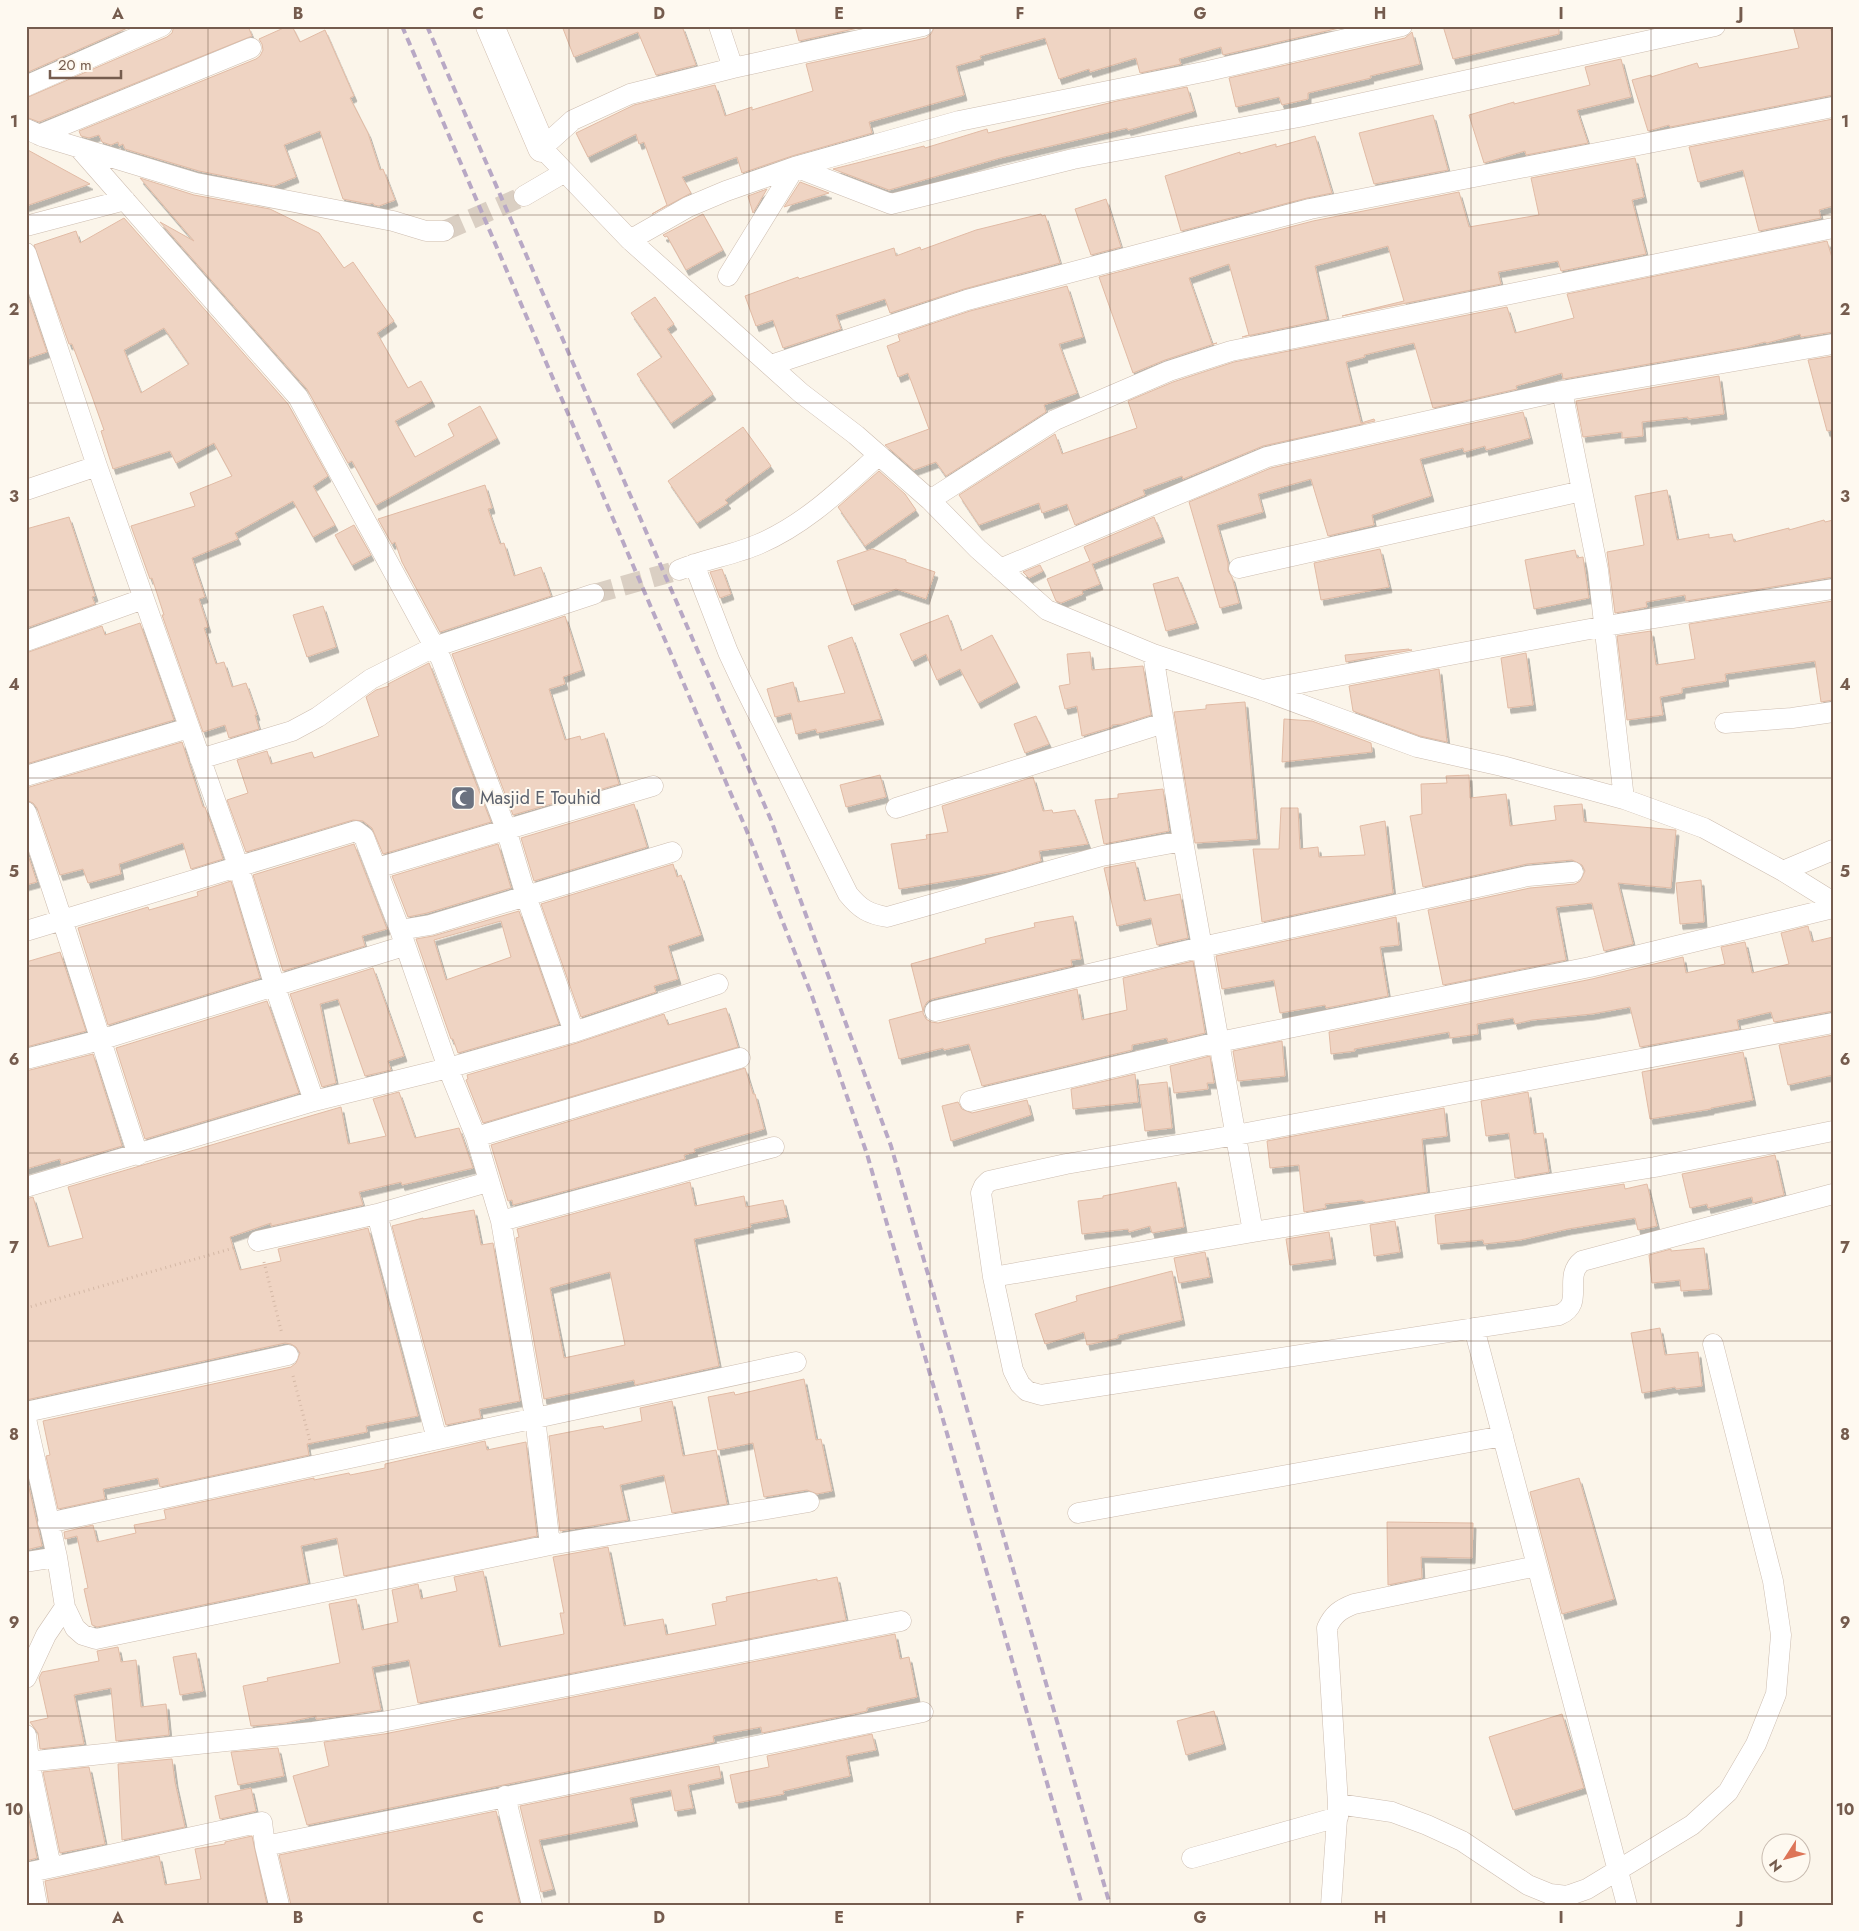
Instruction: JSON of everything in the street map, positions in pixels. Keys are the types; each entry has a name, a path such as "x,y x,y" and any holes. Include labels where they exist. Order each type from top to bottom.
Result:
{"street":[{"path":"26,86 162,26"},
{"path":"490,26 542,148 630,240 770,365 879,455 930,500 1000,569 1047,610 1153,654 1262,690 1417,747 1502,766 1624,800 1704,828 1783,871 1833,902"},
{"path":"719,26 733,68"},
{"path":"542,148 573,120 630,94 733,68 923,26"},
{"path":"630,240 688,207 726,191 795,167 960,121 1208,71 1402,26"},
{"path":"795,167 891,204 1073,158 1299,117 1715,26"},
{"path":"32,132 251,48"},
{"path":"770,365 967,300 1310,209 1833,107"},
{"path":"32,132 196,183 392,221 426,231 444,231"},
{"path":"79,148 298,397 441,659 506,829 526,896 574,1032"},
{"path":"728,276 795,167"},
{"path":"524,196 565,172"},
{"path":"26,226 125,200"},
{"path":"930,500 1055,420 1169,371 1231,351 1833,228"},
{"path":"26,253 143,599 239,868 275,987 314,1101"},
{"path":"1000,569 1267,457 1562,391 1833,344"},
{"path":"1562,391 1598,570 1606,626 1624,800"},
{"path":"879,455 818,508 786,531 758,544 687,567 844,885 858,907 872,915 887,917 1102,856 1183,841"},
{"path":"26,490 97,466"},
{"path":"1239,568 1582,491"},
{"path":"1262,690 1606,626 1833,589"},
{"path":"200,758 292,731 318,717 371,679 434,647 594,594"},
{"path":"26,642 143,599"},
{"path":"1153,654 1183,841 1253,1232"},
{"path":"1725,723 1792,718 1833,712"},
{"path":"896,808 1164,723"},
{"path":"26,776 189,728"},
{"path":"377,868 653,786"},
{"path":"26,812 64,920 100,1040 138,1155"},
{"path":"26,931 356,831 364,837 377,868 448,1068 476,1137 501,1221 535,1418 550,1545"},
{"path":"1783,871 1833,850"},
{"path":"26,1059 100,1040 275,987 402,938 430,925 672,852"},
{"path":"935,1011 1202,947 1528,876 1573,872"},
{"path":"970,1101 1219,1042 1590,967 1833,908"},
{"path":"26,1187 314,1101 448,1068 574,1032 718,984"},
{"path":"1833,1023 1236,1135 1066,1164 989,1182 984,1186 981,1193 993,1277 1012,1370 1020,1384 1027,1391 1041,1395 1559,1315 1571,1308 1576,1266 1589,1258 1833,1194"},
{"path":"476,1137 740,1058"},
{"path":"993,1277 1253,1232 1655,1167 1833,1131"},
{"path":"501,1221 774,1147"},
{"path":"258,1241 377,1214 488,1182"},
{"path":"377,1214 437,1439"},
{"path":"1474,1328 1627,1905"},
{"path":"1192,1858 1338,1810 1392,1812 1462,1841 1528,1885 1550,1894 1567,1896 1587,1889 1692,1825 1728,1792 1756,1744 1776,1694 1781,1635 1773,1581 1712,1344"},
{"path":"26,1412 288,1355"},
{"path":"48,1523 796,1362"},
{"path":"26,1419 30,1450 57,1557 65,1607 75,1628 83,1635 96,1639 550,1545 809,1502"},
{"path":"1078,1513 1503,1436"},
{"path":"26,1562 57,1557"},
{"path":"1330,1905 1338,1810 1328,1628 1332,1618 1340,1610 1354,1604 1537,1566"},
{"path":"26,1678 46,1635 65,1607"},
{"path":"28,1762 312,1732 382,1722 901,1621"},
{"path":"265,1846 923,1712"},
{"path":"26,1736 28,1762 51,1867"},
{"path":"505,1796 532,1905"},
{"path":"37,1905 28,1873 262,1822 265,1846 279,1905"}],"path":[{"path":"26,1308 258,1241"}],"building":[{"path":"26,26 132,26 26,73"},
{"path":"174,26 248,26 252,36 39,122 26,117 26,98 167,37 172,33"},
{"path":"292,26 300,42 325,30 354,96 350,98 368,133 380,170 383,169 395,200 379,206 373,203 369,204 343,199 320,131 284,145 296,177 274,186 199,171 125,149 123,144 119,146 118,142 111,145 102,142 99,135 89,138 81,136 79,131 256,59 263,50 259,39"},
{"path":"562,26 682,26 696,65 656,75 638,32 574,57"},
{"path":"795,26 867,26 799,41"},
{"path":"935,26 1348,26 1223,55 1221,47 1179,59 1181,64 1140,73 1136,58 1090,72 1089,69 1059,79 1045,38 980,56 981,59 956,66 964,95 869,122 872,133 792,156 742,173 737,157 682,177 691,193 652,214 667,205 644,142 639,144 636,134 588,157 576,133 634,105 715,85 725,116 752,107 752,110 813,91 806,64 926,38 931,34"},
{"path":"1443,26 1559,26 1559,34 1453,59"},
{"path":"1793,26 1830,26 1833,38 1833,95 1670,127 1669,125 1648,131 1632,80 1651,75 1651,77 1697,63 1699,68 1799,48"},
{"path":"1412,32 1420,64 1308,93 1308,99 1282,105 1279,97 1236,107 1229,78 1405,38"},
{"path":"1621,59 1631,97 1577,110 1588,143 1526,155 1525,151 1484,163 1469,115 1514,102 1514,104 1590,85 1585,67"},
{"path":"1187,87 1194,111 1128,130 1127,128 1000,158 889,190 833,169 924,146 925,148 987,129 988,133 1117,101"},
{"path":"1433,115 1448,170 1374,184 1359,133"},
{"path":"1833,119 1833,206 1819,210 1821,218 1759,231 1743,170 1698,182 1689,147"},
{"path":"1315,136 1332,193 1181,231 1165,176 1240,152 1240,154 1276,144 1276,147"},
{"path":"26,149 90,184 26,206"},
{"path":"1635,158 1644,197 1632,200 1646,254 1561,271 1558,261 1498,272 1501,284 1342,316 1404,301 1388,246 1315,266 1327,319 1242,337 1249,335 1229,264 1189,278 1212,344 1217,343 1133,373 1099,277 1313,221 1459,192 1469,227 1539,215 1531,178"},
{"path":"140,178 194,195 270,209 319,233 344,268 353,262 394,321 377,333 408,388 421,381 432,401 395,421 415,457 454,436 448,424 480,406 497,438 376,505 352,461 348,463 307,389 160,222 194,241"},
{"path":"800,182 829,193 784,207"},
{"path":"767,189 753,213 748,196"},
{"path":"1106,199 1121,247 1091,255 1075,209"},
{"path":"703,214 723,250 686,270 667,236 663,235"},
{"path":"1041,214 1042,216 1045,215 1060,263 964,289 890,313 885,299 836,315 841,329 783,348 773,320 756,326 745,296 798,277 799,279 894,248 896,256 920,247 921,250 976,230"},
{"path":"124,218 288,404 328,476 313,486 335,525 313,537 293,501 235,533 238,539 192,558 205,597 199,599 208,627 204,628 216,664 224,662 232,687 246,683 257,715 255,715 259,729 229,738 225,725 203,732 162,615 164,615 152,578 150,579 131,526 195,506 190,493 232,476 214,443 176,463 170,451 113,469 101,431 104,430 72,344 69,344 34,245 76,231 80,243","holes":["164,328 189,364 141,393 124,350"]},
{"path":"1827,241 1833,261 1833,332 1801,337 1800,334 1746,347 1563,379 1562,373 1516,386 1517,389 1433,408 1414,343 1364,355 1365,357 1346,362 1361,423 1374,419 1375,421 1263,446 1183,479 1182,476 1143,490 1145,495 1075,525 1067,504 1042,513 1039,503 979,525 959,495 1055,434 1062,454 1137,428 1128,401 1173,382 1234,362 1507,307 1515,333 1574,318 1567,294"},
{"path":"1067,286 1083,337 1059,344 1077,393 1044,405 1046,412 946,476 936,462 914,470 885,445 929,429 908,373 898,377 887,346 900,341 898,335 970,311"},
{"path":"26,291 47,352 26,359"},
{"path":"655,297 674,324 667,329 713,394 671,423 637,374 662,357 631,313"},
{"path":"1833,356 1833,430 1827,431 1808,360"},
{"path":"1719,376 1724,414 1642,422 1643,436 1622,438 1622,432 1583,437 1576,401"},
{"path":"1523,412 1530,438 1486,450 1485,446 1464,452 1463,448 1420,459 1431,496 1372,515 1374,525 1328,536 1311,479 1258,494 1263,512 1217,525 1228,563 1228,571 1232,577 1239,603 1220,608 1189,502 1271,468"},
{"path":"743,427 771,466 725,500 728,503 697,523 668,481"},
{"path":"879,471 905,494 916,510 865,546 838,507"},
{"path":"485,485 492,508 488,509 500,544 504,543 514,576 541,567 551,596 440,632 402,562 395,542 392,544 378,519"},
{"path":"1667,490 1677,540 1709,534 1709,538 1732,534 1734,542 1824,520 1825,522 1833,520 1833,577 1686,601 1685,595 1646,602 1647,607 1615,613 1607,552 1644,545 1635,496"},
{"path":"69,517 95,596 92,597 95,604 26,628 26,529"},
{"path":"1154,517 1162,537 1092,564 1100,584 1082,591 1083,594 1061,603 1056,601 1047,579 1090,561 1084,547"},
{"path":"354,525 371,555 352,565 335,535"},
{"path":"872,549 935,572 926,599 896,589 852,605 837,561"},
{"path":"1380,549 1389,587 1321,600 1314,563"},
{"path":"1575,550 1577,558 1583,557 1589,598 1534,609 1525,560"},
{"path":"1040,565 1043,571 1029,578 1023,572"},
{"path":"722,569 731,594 720,598 710,572"},
{"path":"1178,577 1196,623 1166,631 1153,584"},
{"path":"1833,601 1833,700 1821,702 1815,661 1725,674 1726,681 1682,688 1682,693 1660,697 1663,715 1627,720 1617,636 1651,631 1656,665 1695,659 1689,624"},
{"path":"323,606 336,647 307,657 293,615"},
{"path":"948,615 961,651 992,635 1017,682 978,703 960,669 937,680 926,654 912,661 900,634"},
{"path":"565,616 582,670 563,677 565,684 549,689 565,740 580,736 581,740 604,733 619,784 513,815 452,654"},
{"path":"140,623 174,720 26,764 26,653 102,626 105,635"},
{"path":"852,637 881,719 817,733 816,729 796,734 791,713 775,717 767,689 793,682 798,702 845,693 828,646"},
{"path":"1412,650 1346,662 1345,655"},
{"path":"1090,652 1092,670 1143,666 1151,715 1122,724 1112,725 1112,727 1082,736 1077,706 1065,709 1059,686 1070,684 1067,654"},
{"path":"1526,653 1533,705 1508,708 1501,658"},
{"path":"429,663 491,822 383,854 372,828 363,821 353,820 246,852 227,800 248,793 237,760 267,751 271,764 312,752 314,758 379,736 366,697"},
{"path":"1439,669 1447,742 1420,736 1353,711 1349,686"},
{"path":"1245,702 1257,839 1195,843 1174,712 1206,709 1206,705"},
{"path":"1036,716 1049,744 1025,753 1014,724"},
{"path":"1284,719 1312,721 1371,743 1372,752 1282,762"},
{"path":"182,742 203,807 205,807 223,859 191,869 183,843 119,864 121,874 88,883 83,869 60,875 37,808 33,803 26,800 26,788"},
{"path":"880,775 886,797 846,807 840,785"},
{"path":"1469,775 1470,798 1506,794 1510,826 1556,820 1554,806 1582,804 1584,822 1676,830 1671,888 1618,883 1633,944 1604,951 1592,903 1556,907 1566,960 1443,985 1428,910 1530,888 1575,884 1580,881 1585,871 1582,865 1572,860 1527,864 1423,887 1410,816 1422,814 1421,784 1447,783 1446,776"},
{"path":"1033,777 1043,811 1052,810 1053,813 1075,810 1088,844 1039,851 1041,861 1007,871 899,889 891,844 927,839 926,835 948,832 942,806"},
{"path":"1163,789 1169,831 1104,844 1095,800 1118,798 1118,794"},
{"path":"634,804 647,847 534,881 521,838"},
{"path":"1281,808 1298,808 1300,849 1318,847 1319,857 1365,855 1360,826 1385,821 1393,893 1262,922 1253,849 1279,849"},
{"path":"354,844 387,929 362,936 365,946 283,971 253,875"},
{"path":"498,844 511,888 408,917 392,876"},
{"path":"26,849 37,882 26,885"},
{"path":"1135,862 1144,901 1180,894 1188,938 1157,945 1151,918 1117,926 1104,868"},
{"path":"673,864 677,877 681,875 701,935 668,946 678,979 654,986 656,992 581,1017 541,904"},
{"path":"1701,880 1704,922 1680,924 1676,883"},
{"path":"231,881 260,978 108,1025 78,928 148,907 149,910 198,896 197,892"},
{"path":"519,911 559,1024 458,1053 453,1039 451,1039 416,939 433,936","holes":["501,921 511,957 446,980 434,940"]},
{"path":"1073,916 1081,959 1071,960 1072,966 932,999 924,1007 923,1013 926,1019 938,1023 1077,989 1082,1020 1127,1010 1123,978 1193,961 1205,1033 1168,1042 1167,1038 1132,1045 1132,1050 982,1086 969,1044 944,1050 943,1048 899,1059 889,1020 923,1011 911,964 986,943 985,939 1035,927 1034,923"},
{"path":"1396,917 1399,945 1380,947 1388,996 1326,1008 1325,1005 1280,1013 1274,980 1222,989 1216,956"},
{"path":"1808,926 1812,942 1833,937 1833,1011 1774,1022 1771,1012 1737,1020 1739,1029 1640,1047 1630,1007 1515,1024 1513,1018 1477,1024 1478,1034 1450,1038 1449,1032 1331,1054 1329,1032 1592,979 1683,957 1686,973 1725,964 1721,947 1745,942 1752,973 1789,964 1781,933"},
{"path":"60,952 86,1031 26,1047 26,962"},
{"path":"373,968 404,1056 388,1061 391,1070 365,1076 338,999 320,1004 336,1083 322,1087 290,994"},
{"path":"267,1001 299,1093 145,1139 116,1048"},
{"path":"726,1008 738,1047 483,1123 466,1080 468,1079 467,1075 577,1043 664,1014 668,1025"},
{"path":"1833,1035 1833,1075 1788,1085 1779,1045"},
{"path":"1282,1041 1285,1076 1238,1081 1233,1051"},
{"path":"1743,1052 1753,1100 1650,1119 1642,1072"},
{"path":"93,1054 122,1146 61,1164 60,1159 26,1169 26,1071"},
{"path":"1210,1056 1214,1083 1207,1083 1208,1089 1174,1093 1170,1066"},
{"path":"745,1068 753,1094 755,1094 764,1129 694,1149 695,1152 684,1155 685,1159 513,1205 512,1200 508,1201 491,1145"},
{"path":"1135,1074 1138,1102 1073,1109 1071,1089"},
{"path":"1167,1082 1172,1128 1145,1131 1139,1085"},
{"path":"399,1092 415,1138 459,1128 473,1168 402,1185 401,1182 359,1192 363,1205 271,1226 271,1223 230,1237 240,1270 281,1261 278,1249 368,1228 418,1416 366,1426 367,1432 307,1444 309,1455 160,1487 158,1478 103,1489 105,1499 58,1509 46,1456 50,1455 43,1421 291,1367 296,1363 300,1353 296,1347 285,1343 26,1400 26,1199 33,1197 48,1247 83,1238 68,1187 341,1107 348,1144 386,1136 373,1099"},
{"path":"1528,1092 1534,1134 1543,1133 1549,1172 1515,1178 1509,1133 1486,1136 1481,1101"},
{"path":"1027,1100 1031,1115 951,1141 942,1106 958,1102 962,1109 972,1113"},
{"path":"1444,1108 1447,1136 1422,1139 1427,1192 1366,1202 1362,1200 1325,1204 1326,1208 1304,1212 1299,1165 1270,1168 1267,1141"},
{"path":"1775,1155 1784,1195 1753,1203 1752,1197 1708,1208 1707,1204 1690,1208 1682,1174"},
{"path":"690,1182 695,1206 744,1196 746,1207 783,1200 787,1217 750,1224 751,1227 694,1239 719,1366 635,1385 634,1380 544,1399 516,1238 519,1237 517,1229","holes":["610,1272 625,1345 564,1358 550,1288"]},
{"path":"1176,1182 1184,1227 1152,1233 1150,1226 1129,1232 1128,1229 1082,1234 1078,1201 1103,1198 1103,1196"},
{"path":"1624,1184 1625,1189 1647,1184 1657,1226 1638,1230 1635,1218 1568,1229 1520,1240 1484,1244 1483,1240 1438,1244 1435,1215"},
{"path":"474,1210 481,1245 493,1243 520,1401 479,1409 481,1418 446,1425 392,1226 423,1218"},
{"path":"1395,1221 1400,1252 1374,1256 1370,1225"},
{"path":"1329,1232 1333,1259 1290,1265 1286,1239"},
{"path":"1704,1248 1709,1289 1681,1291 1680,1280 1652,1283 1649,1255 1671,1249 1671,1251"},
{"path":"1205,1252 1210,1277 1179,1283 1174,1258"},
{"path":"1172,1271 1182,1320 1118,1335 1118,1338 1087,1345 1084,1332 1045,1344 1035,1314 1077,1301 1076,1296"},
{"path":"1660,1328 1665,1355 1698,1352 1702,1386 1676,1389 1675,1387 1642,1393 1631,1333"},
{"path":"804,1379 816,1440 821,1439 832,1491 817,1494 807,1490 764,1497 753,1443 718,1450 708,1397 734,1392 735,1395"},
{"path":"672,1401 683,1456 716,1450 727,1504 672,1513 664,1475 620,1485 628,1520 560,1531 549,1436 603,1426 604,1429 642,1421 640,1408"},
{"path":"485,1441 487,1450 526,1442 537,1536 344,1576 337,1538 301,1546 308,1583 97,1627 92,1625 84,1589 88,1588 77,1536 65,1539 64,1532 93,1525 97,1542 136,1533 134,1525 166,1519 164,1510 314,1478 314,1480 349,1473 350,1475 385,1468 385,1464"},
{"path":"26,1474 42,1546 26,1550"},
{"path":"1579,1478 1614,1599 1562,1614 1530,1492"},
{"path":"1387,1522 1473,1523 1472,1558 1421,1557 1422,1578 1388,1585"},
{"path":"608,1547 624,1626 663,1619 666,1635 716,1625 712,1604 727,1601 726,1597 817,1579 817,1581 837,1577 846,1620 418,1703 409,1660 372,1667 381,1710 319,1719 316,1719 316,1716 285,1723 251,1726 243,1686 268,1681 267,1678 340,1663 329,1604 356,1599 362,1630 398,1622 392,1590 418,1584 421,1599 457,1591 454,1577 483,1571 499,1647 564,1634 560,1613 564,1613 553,1557"},
{"path":"895,1634 900,1659 909,1657 917,1697 867,1708 867,1711 762,1733 761,1727 713,1736 714,1742 307,1825 293,1776 329,1766 324,1742 384,1734"},
{"path":"118,1647 121,1662 136,1660 141,1707 166,1704 169,1735 116,1741 111,1688 74,1695 84,1744 40,1749 38,1733 30,1722 48,1718 39,1678 42,1672 99,1661 97,1651"},
{"path":"196,1653 203,1691 180,1695 173,1657"},
{"path":"1214,1711 1223,1744 1186,1755 1177,1721"},
{"path":"1562,1714 1584,1788 1513,1810 1489,1737"},
{"path":"872,1734 876,1750 846,1756 850,1776 783,1791 784,1794 736,1803 730,1775 769,1767 767,1756"},
{"path":"278,1748 284,1776 238,1785 231,1752"},
{"path":"172,1759 185,1827 122,1840 118,1764"},
{"path":"719,1766 721,1778 688,1785 693,1808 675,1811 671,1790 630,1798 635,1821 539,1840 553,1889 541,1892 520,1806"},
{"path":"89,1767 105,1844 60,1853 43,1772"},
{"path":"251,1788 256,1811 220,1819 215,1796"},
{"path":"26,1806 37,1858 26,1861"},
{"path":"496,1811 520,1905 291,1905 279,1855"},
{"path":"252,1836 267,1905 49,1905 45,1881 159,1856 165,1885 201,1879 195,1849 225,1844 225,1842"}],"tunnel":[{"path":"444,231 524,196"},
{"path":"594,594 679,570"}],"railway":[{"path":"402,26 746,829 812,996 867,1154 1082,1905"},
{"path":"427,26 771,820 891,1146 1110,1905"}],"place":[{"name":"Masjid E Touhid","path":"463,798"}]}
